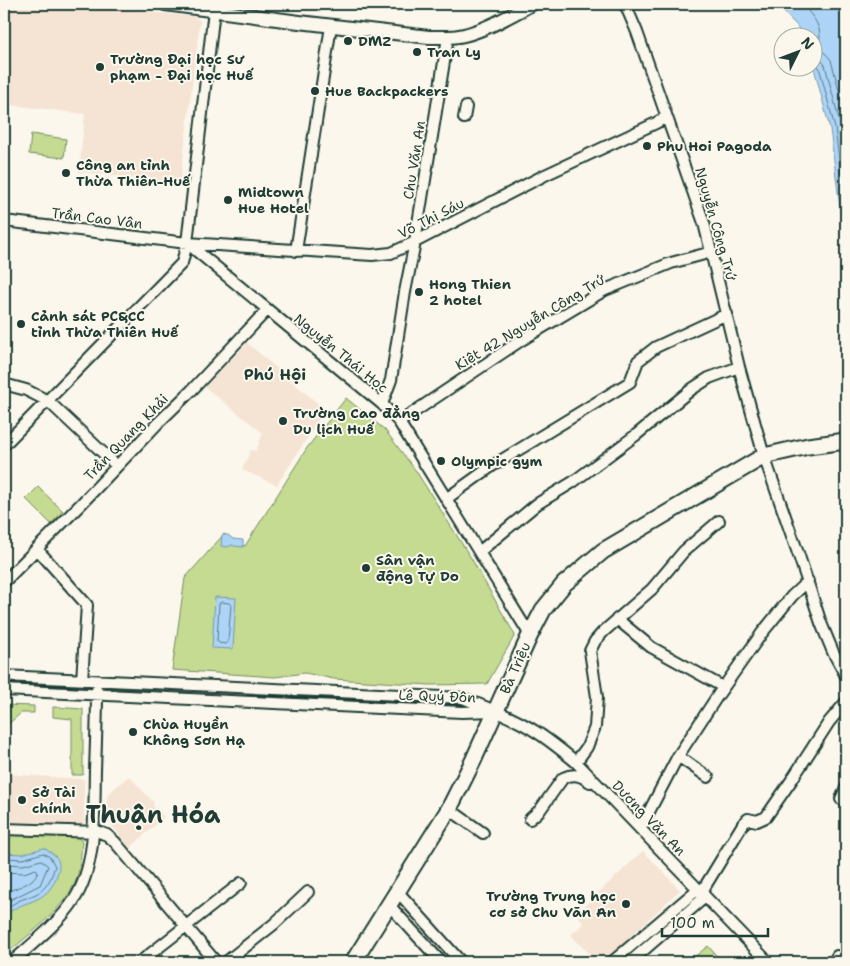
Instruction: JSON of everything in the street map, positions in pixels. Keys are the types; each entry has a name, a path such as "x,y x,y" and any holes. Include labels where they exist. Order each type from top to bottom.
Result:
{"highway":[{"name":"Bà Triệu","path":"353,962 449,809 530,635 543,610 564,584 603,551 764,456 808,446 846,441"}],"main road":[{"path":"165,4 429,37 464,35 479,30 532,4"}],"street":[{"name":"Nguyễn Công Trứ","path":"626,4 638,32 666,116 689,176 712,252 739,367 764,456 821,623 833,652 846,676"},
{"path":"4,445 182,262 187,243 214,10"},
{"path":"296,251 331,26"},
{"name":"Chu Văn An","path":"382,404 391,380 404,292 415,242 448,37"},
{"path":"464,118 466,107"},
{"name":"Võ Thị Sáu","path":"187,243 372,256 392,253 545,175 656,123 666,116"},
{"name":"Trần Cao Vân","path":"4,221 187,243"},
{"name":"Nguyễn Thái Học","path":"187,243 382,404 399,422 530,635"},
{"name":"Kiệt 42 Nguyễn Công Trứ","path":"399,422 520,341 605,290 671,263 712,252"},
{"name":"Trần Quang Khải","path":"4,582 198,384 267,310"},
{"path":"446,499 492,466 630,382 638,362 656,347 726,314"},
{"path":"479,552 537,504 573,482 636,435 692,389 709,378 739,367"},
{"path":"4,384 26,390 48,401 117,466"},
{"path":"576,762 587,747 595,727 598,697 590,651 595,641 602,632 652,589 684,551 718,521"},
{"path":"37,550 87,605 82,680"},
{"path":"640,829 678,756 723,687 762,633 792,596 808,581"},
{"path":"617,619 651,647 723,687"},
{"name":"Lê Quý Đôn","path":"4,676 463,698 495,711"},
{"path":"12,962 55,922 73,902 83,884 89,862 92,832 97,681"},
{"name":"Lê Quý Đôn","path":"4,690 463,712 495,711"},
{"path":"306,690 306,704"},
{"path":"630,962 701,893 743,824 748,819 757,821 766,817 829,722 846,702"},
{"name":"Dương Văn An","path":"495,711 520,721 548,738 576,762 768,962"},
{"path":"678,756 708,777"},
{"path":"530,819 540,810 563,778 576,774 583,776 602,789"},
{"path":"841,799 846,788"},
{"path":"449,809 483,833"},
{"path":"4,829 99,832 112,838 186,926 210,960"},
{"path":"140,962 241,883"},
{"path":"226,962 280,919 308,892"},
{"path":"398,892 461,962"},
{"path":"612,962 701,893"},
{"path":"389,905 441,962"},
{"path":"641,938 648,946"},
{"path":"834,962 837,956 846,961"}],"shaded area":[{"name":"Trường Đại học Sư phạm - Đại học Huế","path":"4,4 78,4 194,17 200,21 180,183 79,172 85,114 4,104"},
{"name":"Trường Cao đẳng Du lịch Huế","path":"247,343 325,410 277,485 242,470 251,450 256,451 263,433 205,387"},
{"path":"4,774 84,779 84,824 80,827 4,824"},
{"path":"129,776 164,817 130,848 109,822 105,810 108,794"},
{"name":"Trường Trung học cơ sở Chu Văn An","path":"643,851 680,890 603,962 597,962 571,935 584,923 576,914"}],"green space":[{"path":"31,134 66,139 64,158 29,154"},
{"path":"346,398 385,430 416,471 471,558 515,635 487,684 430,685 334,679 305,673 275,677 172,670 185,578 224,534 245,546 307,448"},
{"path":"38,487 63,511 51,524 26,499"},
{"path":"4,705 34,706 34,713 21,713 6,726 5,768 4,768"},
{"path":"53,707 83,709 83,775 72,775 72,719 53,717"},
{"path":"4,834 77,837 82,841 78,873 69,894 43,923 4,956"},
{"path":"708,946 722,962 688,962"}],"water":[{"path":"776,4 846,4 846,269 830,129 817,78 822,78 822,28 798,28"},
{"path":"222,535 243,540 243,547 221,546"},
{"path":"215,597 236,598 233,649 212,648"},
{"path":"44,848 54,855 59,864 53,884 40,898 17,907 4,920 4,853 22,854"}],"place":[{"name":"DMZ","path":"348,41"},
{"name":"Tran Ly","path":"417,52"},
{"name":"Trường Đại học Sư phạm - Đại học Huế","path":"100,67"},
{"name":"Hue Backpackers","path":"315,91"},
{"name":"Phu Hoi Pagoda","path":"647,146"},
{"name":"Công an tỉnh Thừa Thiên-Huế","path":"66,173"},
{"name":"Midtown Hue Hotel","path":"228,200"},
{"name":"Hong Thien 2 hotel","path":"419,292"},
{"name":"Cảnh sát PC&CC tỉnh Thừa Thiên Huế","path":"21,324"},
{"name":"Trường Cao đẳng Du lịch Huế","path":"283,421"},
{"name":"Olympic gym","path":"441,461"},
{"name":"Sân vận động Tự Do","path":"366,568"},
{"name":"Chùa Huyền Không Sơn Hạ","path":"133,732"},
{"name":"Sở Tài chính","path":"22,800"},
{"name":"Trường Trung học cơ sở Chu Văn An","path":"626,904"}],"district":[{"name":"Phú Hội","path":"275,374"},
{"name":"Thuận Hóa","path":"153,815"}]}
